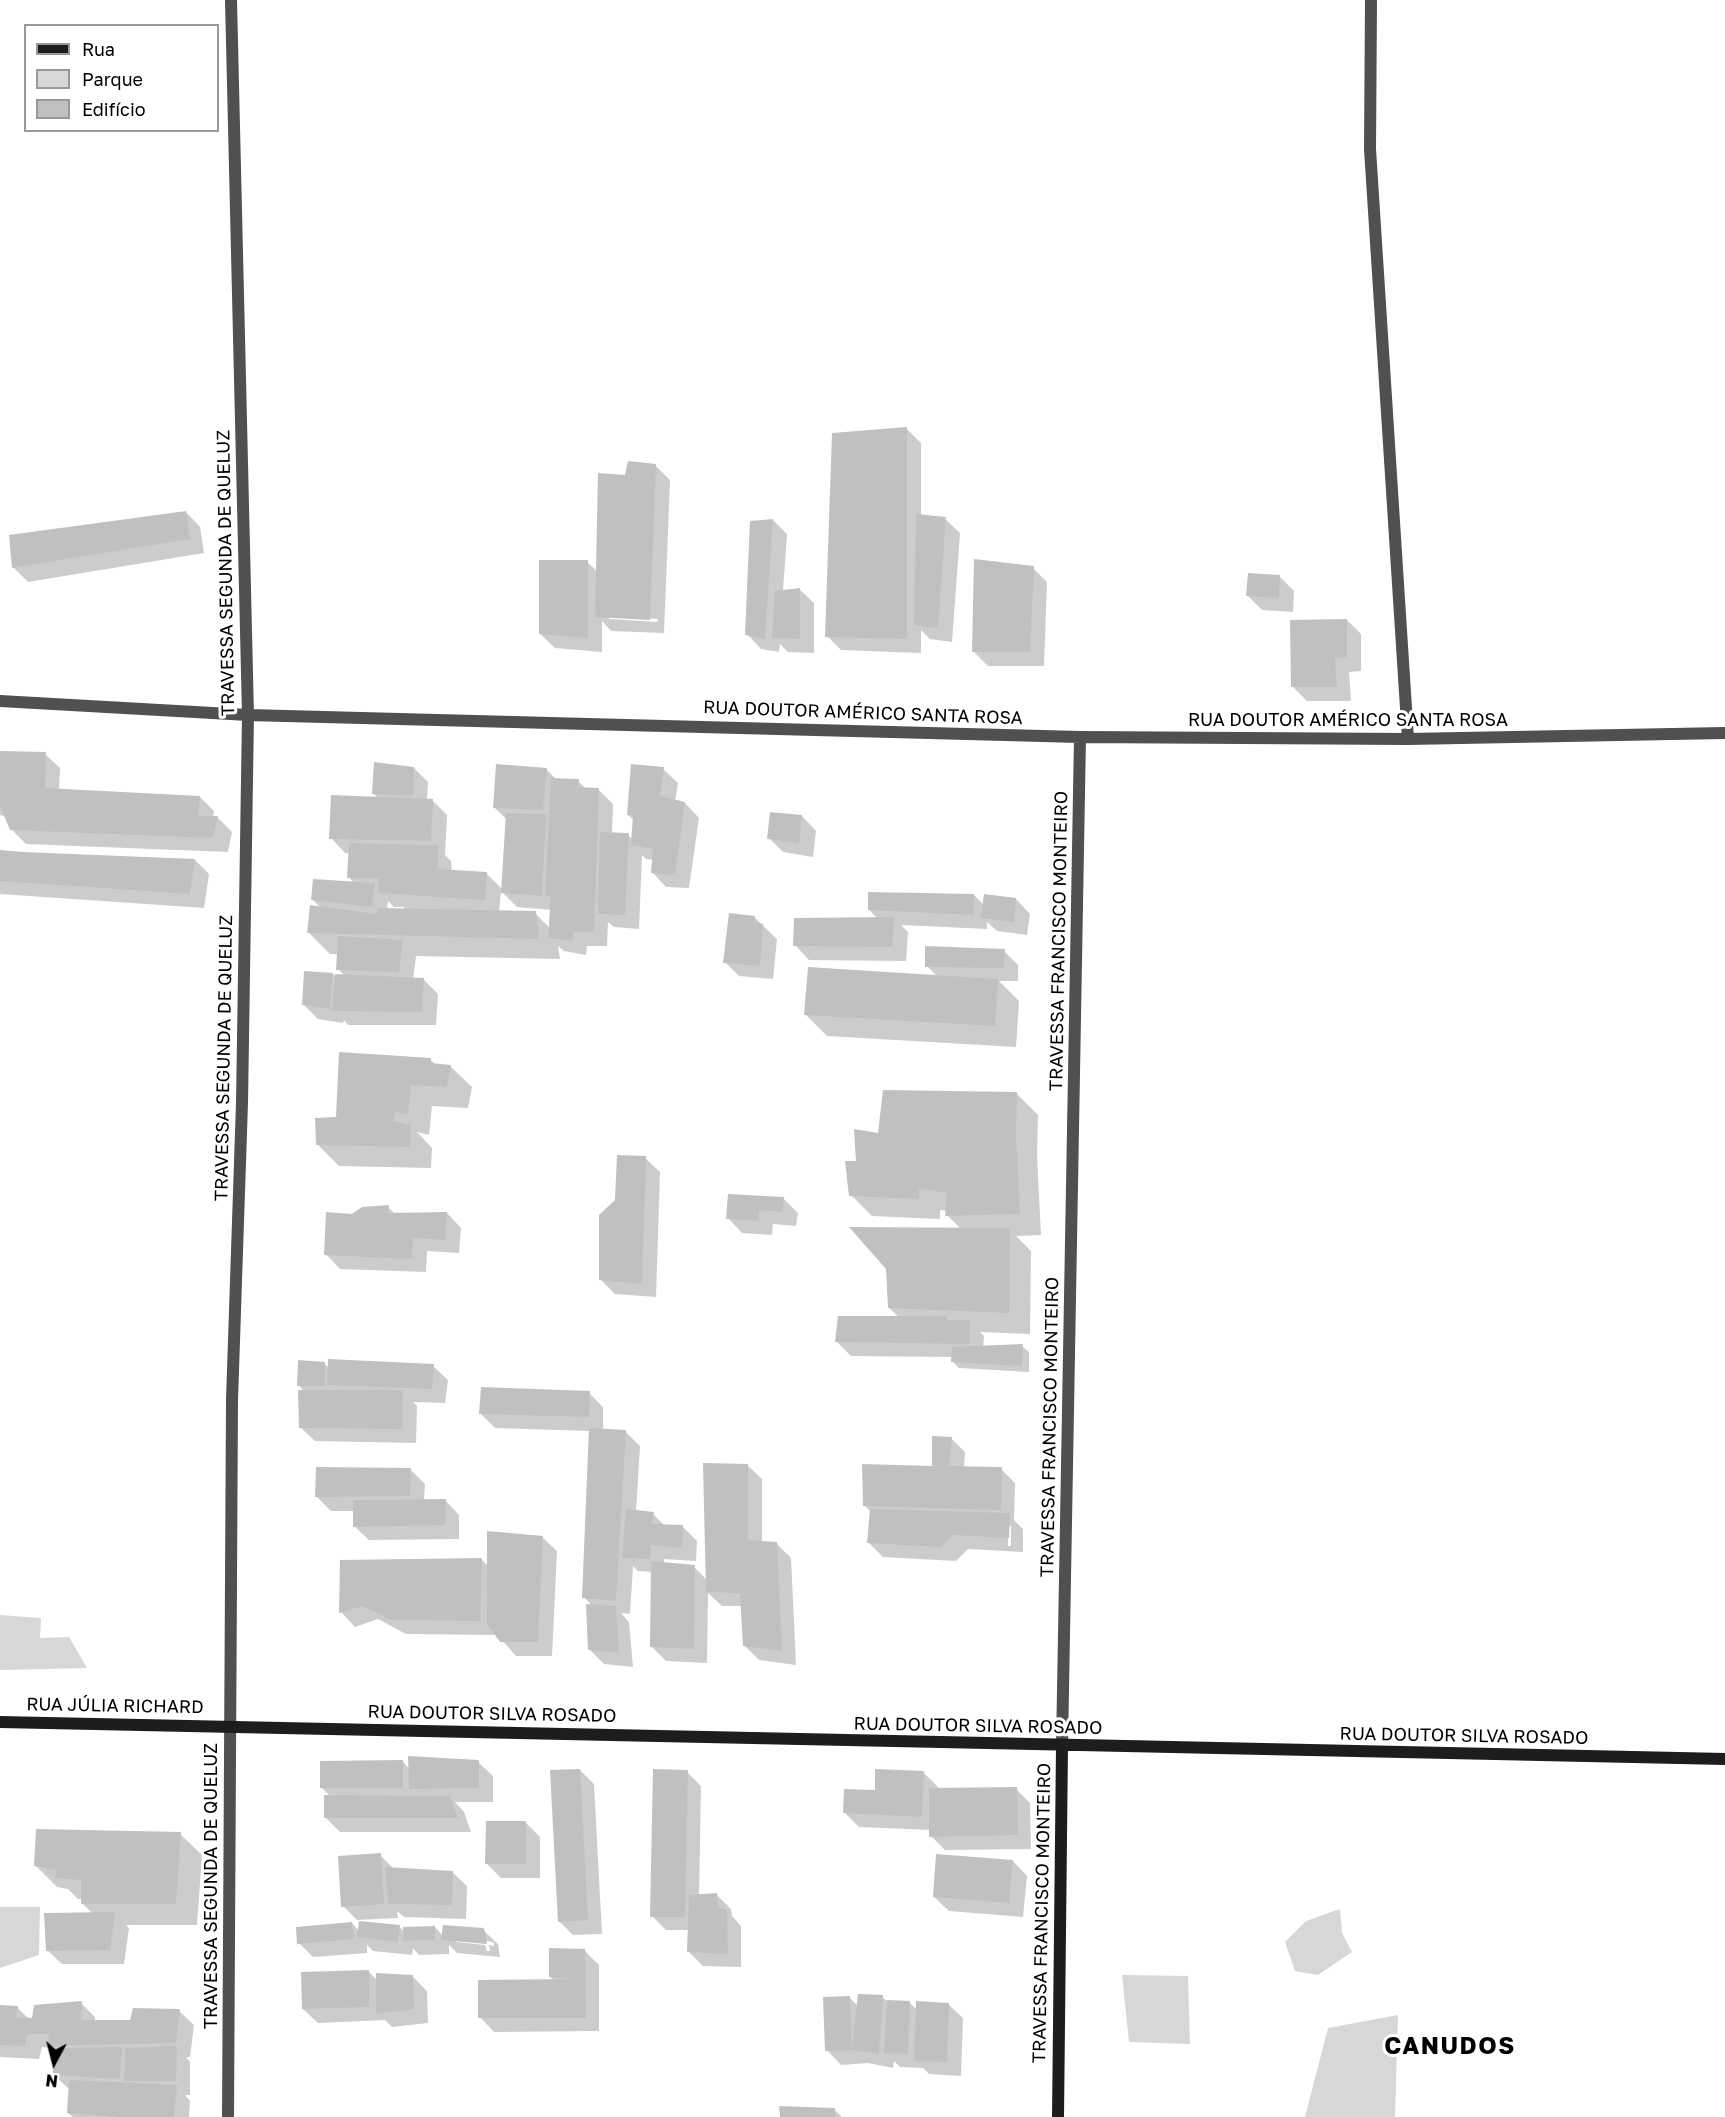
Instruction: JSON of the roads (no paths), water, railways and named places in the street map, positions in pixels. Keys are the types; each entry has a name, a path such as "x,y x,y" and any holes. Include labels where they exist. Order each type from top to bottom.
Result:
{"street":[{"name":"TRAVESSA SEGUNDA DE QUELUZ","path":"228,2117 232,1400 242,1102 248,715 231,0"},
{"path":"1371,0 1370,149 1408,739"},
{"name":"RUA DOUTOR AMÉRICO SANTA ROSA","path":"0,701 248,715 1080,737 1408,739 1725,734"},
{"name":"TRAVESSA FRANCISCO MONTEIRO","path":"1058,2117 1062,1746 1080,737"},
{"name":"RUA JÚLIA RICHARD","path":"0,1722 230,1725"},
{"name":"RUA DOUTOR SILVA ROSADO","path":"230,1725 1062,1746 1725,1759"}],"district":[{"name":"CANUDOS","path":"1450,2046"}]}
